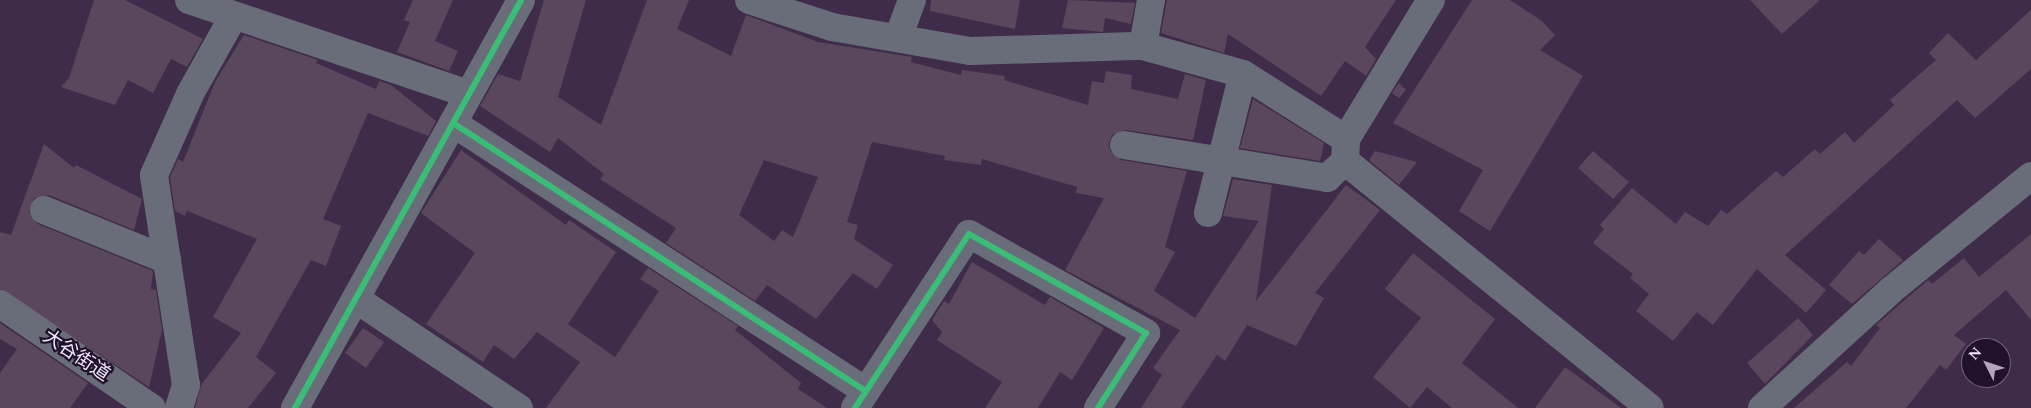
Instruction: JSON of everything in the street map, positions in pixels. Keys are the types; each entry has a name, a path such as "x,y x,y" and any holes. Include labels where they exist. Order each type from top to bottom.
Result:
{"street":[{"path":"295,408 521,0"},
{"path":"750,0 832,27 970,52 1143,46 1243,74 1346,150 1650,408"},
{"path":"898,38 912,0"},
{"path":"1143,46 1151,0"},
{"path":"1124,145 1327,178 1346,150 1431,0"},
{"path":"179,408 186,385 154,175 190,94 210,7 468,94"},
{"path":"1208,213 1243,74"},
{"path":"453,123 860,400 968,234 1146,333 1098,408"},
{"path":"1762,408 1897,285 2031,176"},
{"path":"44,210 167,260"},
{"path":"356,299 519,408"},
{"name":"大谷街道","path":"0,304 152,408"}],"building":[{"path":"94,0 125,0 203,39 187,67 171,59 153,93 128,80 115,105 61,87 69,78"},
{"path":"413,0 453,0 435,41 458,51 449,71 397,52 410,22 404,20"},
{"path":"544,0 586,0 558,97 601,125 647,0 689,0 677,29 731,56 746,15 818,42 912,57 911,62 961,75 962,70 1005,76 1004,80 1088,105 1092,81 1104,83 1106,71 1132,75 1131,89 1178,99 1185,74 1206,80 1193,140 1126,130 1112,135 1109,143 1110,151 1121,160 1187,171 1165,247 1175,252 1154,291 1195,318 1259,221 1223,216 1233,179 1272,185 1256,301 1346,185 1380,210 1315,293 1324,298 1296,346 1247,325 1225,361 1217,355 1181,408 1141,408 1162,375 1153,368 1180,330 1065,270 1104,198 1076,193 1077,187 982,159 981,165 944,160 945,156 872,142 847,222 858,225 854,239 893,265 877,289 853,273 816,319 767,285 755,301 666,243 676,228 600,179 604,174 558,138 550,152 480,106 498,74 520,81","holes":["764,160 818,177 793,237 782,230 774,241 739,215"]},
{"path":"931,0 1020,0 1015,29 930,11"},
{"path":"1068,0 1135,3 1131,24 1105,18 1103,32 1062,28"},
{"path":"1167,0 1396,0 1365,47 1376,59 1366,76 1345,61 1321,96 1228,34 1224,53 1161,33"},
{"path":"1472,0 1510,0 1542,21 1555,35 1540,50 1583,76 1490,231 1459,211 1483,170 1393,123"},
{"path":"1750,0 1820,0 1782,34"},
{"path":"2031,10 2031,69 1975,118 1957,100 1785,255 1826,290 1806,313 1757,269 1713,325 1697,312 1673,341 1636,311 1649,294 1630,278 1633,274 1593,243 1604,229 1600,225 1632,188 1676,224 1685,212 1708,226 1721,210 1727,214 1776,171 1783,177 1815,149 1820,154 1845,132 1854,143 1894,105 1890,100 1936,60 1929,53 1948,33 1976,60"},
{"path":"244,35 318,60 316,63 376,89 379,81 391,85 436,121 428,136 368,113 323,219 341,226 326,266 311,260 256,357 276,373 248,408 195,408 201,385 241,333 213,317 257,239 187,211 185,216 175,211 170,177 178,159 183,162 215,82"},
{"path":"1399,83 1406,90 1399,98 1392,93"},
{"path":"1253,99 1324,143 1320,161 1240,148"},
{"path":"44,144 74,168 76,165 142,199 134,230 49,195 34,198 29,212 38,224 153,271 151,289 156,290 162,330 149,387 0,289 0,232 11,235"},
{"path":"461,150 566,225 569,220 616,252 568,324 615,357 659,291 640,279 648,268 738,326 735,330 801,383 798,389 827,408 546,408 580,362 537,332 514,359 494,345 483,362 426,324 475,253 421,213"},
{"path":"1375,151 1417,162 1399,185 1369,160"},
{"path":"1593,151 1629,182 1613,199 1578,168"},
{"path":"2031,234 2031,320 2006,290 1954,335 1961,340 1961,350 1946,370 1940,365 1906,408 1794,408 1847,362 1851,366 1880,328 1876,325 1928,280 1932,284 1964,258 1979,277"},
{"path":"1879,239 1903,260 1852,304 1829,285 1859,251 1864,255"},
{"path":"1413,253 1495,319 1462,363 1518,408 1452,408 1427,387 1410,408 1373,377 1421,318 1385,289"},
{"path":"972,262 1045,305 1050,297 1104,328 1072,380 1060,372 1038,408 985,408 1002,382 937,340 942,332 932,320 944,301 949,304"},
{"path":"1798,318 1813,335 1765,384 1747,363"},
{"path":"0,323 88,383 70,408 0,408 0,373 17,349 0,339"},
{"path":"363,328 384,342 366,368 345,353"},
{"path":"1565,367 1621,408 1535,408"}],"cycle path":[{"path":"295,408 521,0"},
{"path":"453,123 866,391"},
{"path":"855,408 969,234 1146,333 1098,408"}]}
